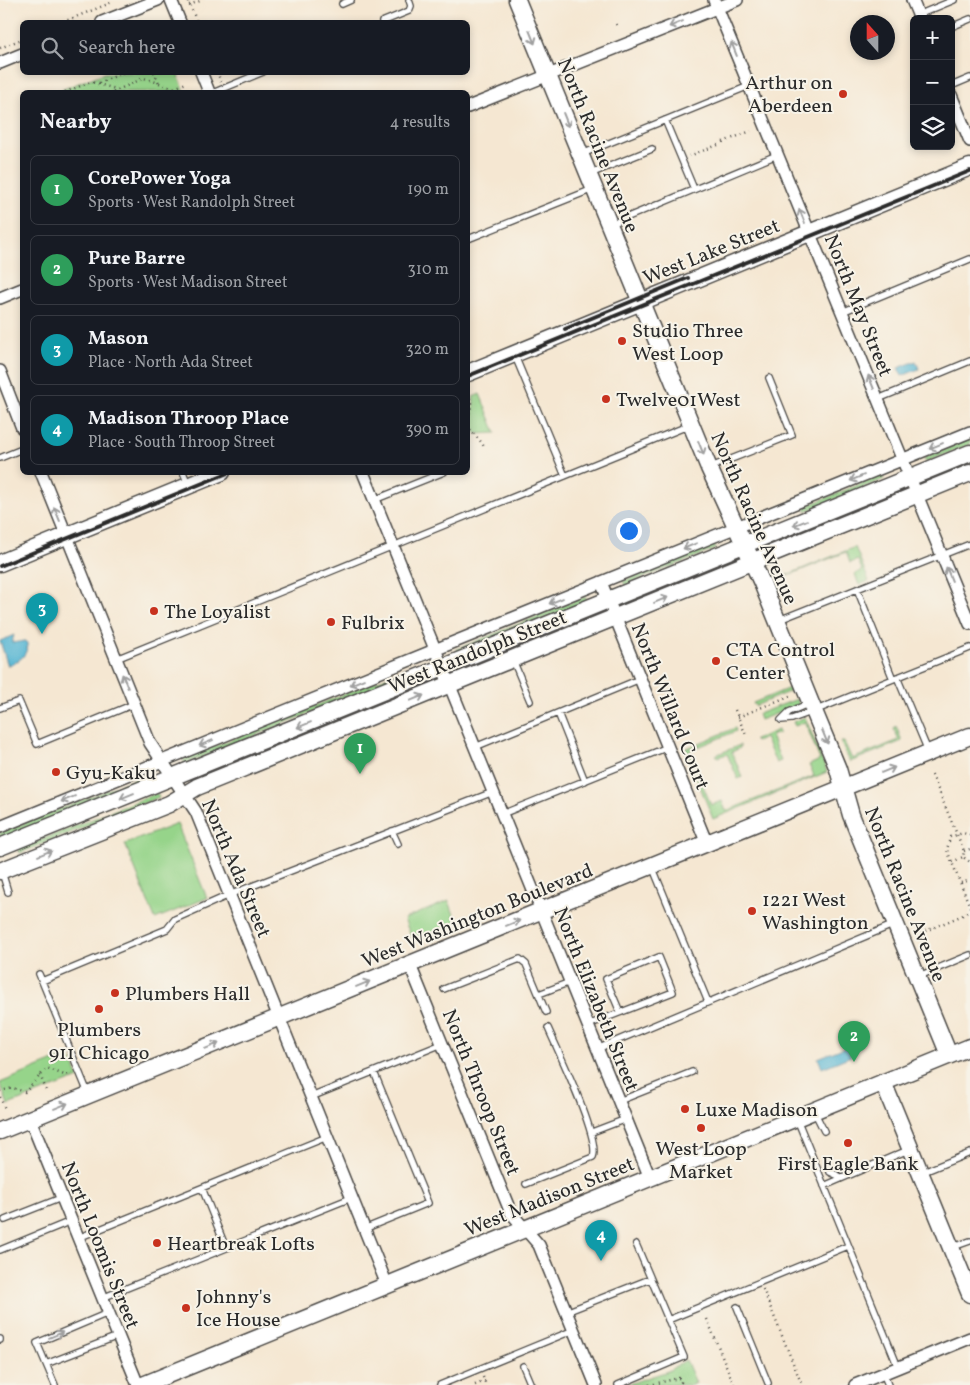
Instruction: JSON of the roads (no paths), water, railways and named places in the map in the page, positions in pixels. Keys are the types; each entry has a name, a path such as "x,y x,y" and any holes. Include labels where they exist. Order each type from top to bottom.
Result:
{"street":[{"path":"107,20 158,0"},
{"path":"171,0 179,20"},
{"name":"North Racine Avenue","path":"517,0 709,468 777,621 812,707 851,815 949,1055"},
{"path":"470,106 716,4 737,0"},
{"path":"912,0 918,15"},
{"name":"North May Street","path":"716,4 970,624"},
{"path":"0,63 20,55"},
{"path":"202,75 208,90"},
{"path":"955,105 970,141"},
{"name":"West Lake Street","path":"470,372 970,167"},
{"path":"0,298 20,290"},
{"path":"0,372 20,420"},
{"name":"West Randolph Street","path":"0,827 970,432"},
{"name":"West Randolph Street","path":"0,847 608,602 970,453"},
{"name":"West Randolph Street","path":"0,870 169,804 220,778 970,474"},
{"name":"North Ada Street","path":"42,475 150,743 196,812 387,1285"},
{"path":"0,563 66,536 186,479 207,475"},
{"name":"North Elizabeth Street","path":"364,475 650,1178"},
{"name":"North Willard Court","path":"601,582 707,844"},
{"name":"West Washington Boulevard","path":"0,1131 542,912 970,736"},
{"name":"North Throop Street","path":"410,965 512,1213 539,1245 596,1385"},
{"name":"West Madison Street","path":"144,1385 970,1047"},
{"path":"883,1082 970,1294"},
{"name":"North Loomis Street","path":"30,1119 138,1385"},
{"path":"855,1385 970,1338"}],"lane":[{"path":"342,4 351,0"},
{"path":"387,20 409,11 411,6 409,0"},
{"path":"923,15 954,0"},
{"path":"955,25 970,19"},
{"path":"219,90 256,75"},
{"path":"955,84 970,78"},
{"path":"580,154 749,86"},
{"path":"665,120 694,189"},
{"path":"470,239 591,182 652,149"},
{"path":"608,224 778,155"},
{"path":"842,312 970,258"},
{"path":"515,354 564,476"},
{"path":"878,399 970,361"},
{"path":"709,468 792,434 769,378"},
{"path":"116,659 691,425"},
{"path":"0,458 20,450"},
{"path":"374,500 436,475"},
{"path":"777,621 970,544"},
{"path":"857,589 929,753"},
{"path":"812,707 895,678 970,648"},
{"path":"513,660 530,700"},
{"path":"474,747 640,679"},
{"path":"0,708 19,701 37,744 134,704"},
{"path":"558,713 585,781"},
{"path":"502,814 668,747"},
{"path":"42,981 167,929 175,919 229,896 493,792"},
{"path":"392,831 398,844"},
{"path":"652,866 708,1002"},
{"path":"0,870 8,892"},
{"path":"597,1048 895,924"},
{"path":"917,977 970,955"},
{"path":"588,1025 673,992 659,957 606,979 620,1012"},
{"path":"444,989 520,959 526,964 546,1012"},
{"path":"39,974 89,1095"},
{"path":"539,994 570,982"},
{"path":"526,1184 593,1157 595,1152 592,1132 548,1028"},
{"path":"311,1097 442,1044"},
{"path":"364,1229 428,1204 374,1072"},
{"path":"619,1101 692,1072"},
{"path":"814,1111 822,1132"},
{"path":"796,1118 898,1367"},
{"path":"592,1132 626,1119"},
{"path":"78,1238 327,1137"},
{"path":"824,1186 910,1149"},
{"path":"920,1174 970,1153"},
{"path":"847,1165 864,1168"},
{"path":"839,1168 848,1172 857,1172"},
{"path":"830,1172 836,1176 843,1177"},
{"path":"202,1188 226,1248"},
{"path":"5,1220 62,1198"},
{"path":"102,1298 352,1198"},
{"path":"0,1250 71,1221"},
{"path":"951,1248 970,1240"},
{"path":"618,1385 684,1357 636,1244"},
{"path":"668,1320 732,1296 760,1282 848,1246"},
{"path":"566,1312 650,1279"},
{"path":"737,1307 768,1383"},
{"path":"55,1385 37,1343 108,1314"},
{"path":"440,1385 574,1330"},
{"path":"46,1364 118,1336"},
{"path":"523,1366 531,1385"},
{"path":"883,1374 888,1385"}],"water":[{"path":"916,361 919,369 902,376 898,368"},
{"path":"14,635 12,643 25,641 27,648 22,658 8,666 0,641"},
{"path":"848,1046 851,1056 822,1068 818,1058"}],"railway":[{"path":"470,375 970,171"},
{"path":"565,329 688,278"},
{"path":"0,566 223,475"}],"place":[{"name":"Arthur on Aberdeen","path":"843,94"},
{"name":"Studio Three West Loop","path":"622,341"},
{"name":"Twelve01West","path":"606,399"},
{"name":"The Loyalist","path":"154,611"},
{"name":"Fulbrix","path":"331,622"},
{"name":"Mason","path":"42,634"},
{"name":"CTA Control Center","path":"716,661"},
{"name":"Gyu-Kaku","path":"56,772"},
{"name":"CorePower Yoga","path":"360,774"},
{"name":"1221 West Washington","path":"752,911"},
{"name":"Plumbers Hall","path":"115,993"},
{"name":"Plumbers 911 Chicago","path":"99,1009"},
{"name":"Pure Barre","path":"854,1062"},
{"name":"Luxe Madison","path":"685,1109"},
{"name":"West Loop Market","path":"701,1128"},
{"name":"First Eagle Bank","path":"848,1143"},
{"name":"Heartbreak Lofts","path":"157,1243"},
{"name":"Madison Throop Place","path":"601,1261"},
{"name":"Johnny's Ice House","path":"186,1308"}]}
